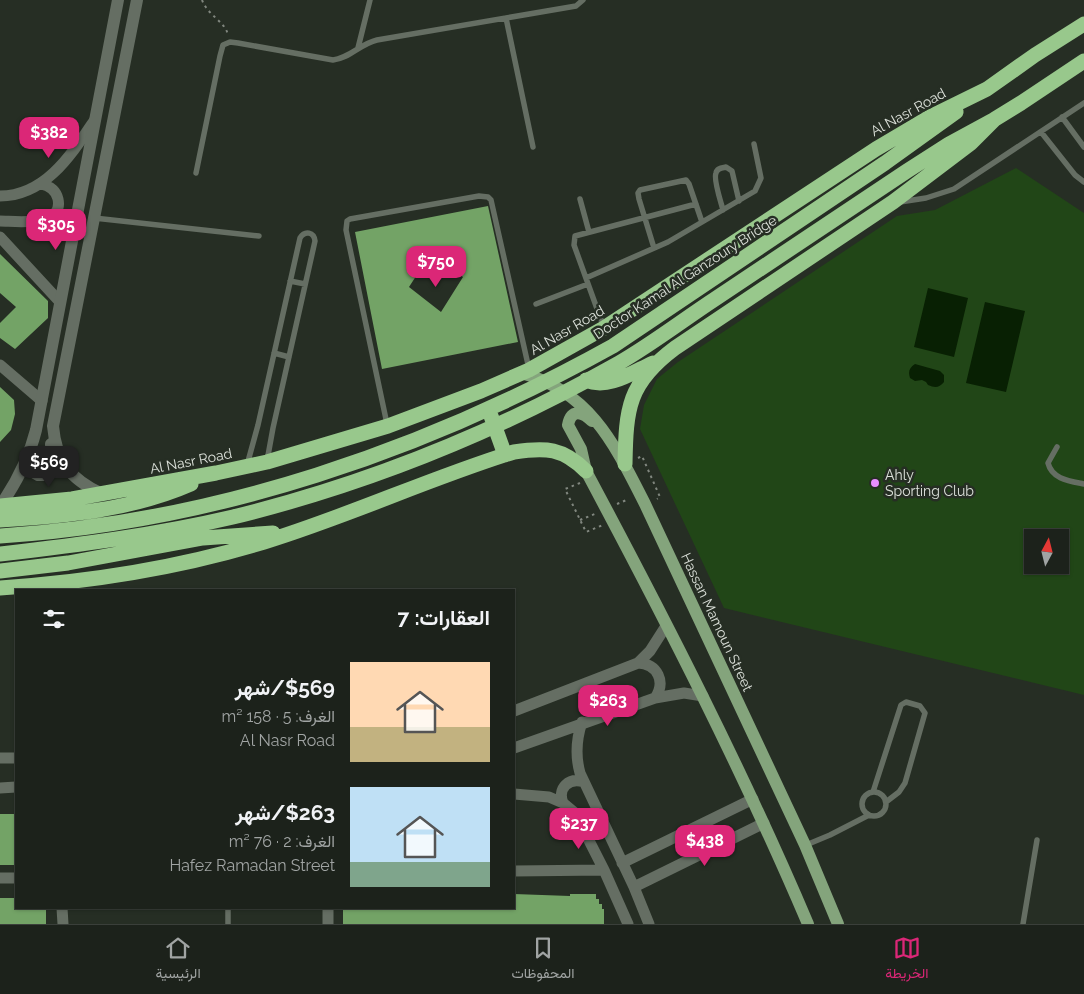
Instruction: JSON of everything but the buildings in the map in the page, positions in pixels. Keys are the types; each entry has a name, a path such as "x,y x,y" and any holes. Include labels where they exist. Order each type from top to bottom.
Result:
{"highway":[{"name":"Al Nasr Road","path":"0,506 72,499 216,474 267,462 388,426 481,391 525,371 604,328 876,149 930,117 988,89 1035,55 1084,24"},
{"path":"0,554 110,540 231,517 329,490 390,469 458,442 541,404 622,361 949,144 1021,104 1084,61"},
{"name":"Doctor Kamal Al Ganzoury Bridge","path":"0,536 85,527 174,513 224,502 366,459 484,411 533,388 613,346 885,163 988,89"},
{"path":"568,348 570,364 574,372 580,378 595,383 616,380 657,361 893,202 971,143 995,119"},
{"path":"625,464 626,421 632,399 642,379 657,361"},
{"path":"481,391 505,454"},
{"path":"0,588 83,580 173,565 238,550 293,532 505,454 523,450 542,449 558,452 574,459 588,475"},
{"path":"5,520 73,513 138,502 177,490 216,474"},
{"path":"0,570 22,569 94,559 203,538 293,532"}],"main road":[{"name":"Hassan Mamoun Street","path":"525,371 569,394 589,412 625,464 806,845 838,924"},
{"path":"604,432 584,414 576,414 570,418 568,425 581,449 588,475 703,696 753,799 808,924"}],"street":[{"path":"118,0 32,445 30,464 32,471 38,475 46,475 52,468 53,426 137,0"},
{"path":"0,196 18,194 41,184 58,168 94,121"},
{"path":"0,221 43,220 52,217 58,209 58,199 49,186 41,184"},
{"path":"0,237 60,302"},
{"path":"0,366 42,400"},
{"path":"53,426 54,440 64,465 81,482 102,494"},
{"path":"0,506 22,472 32,445"},
{"path":"638,663 650,652 666,626"},
{"path":"515,711 638,663 652,666 660,678 661,685 655,698"},
{"path":"515,748 582,722 655,698 684,693 703,696"},
{"path":"582,722 576,742 580,773 634,887 649,924"},
{"path":"0,758 15,758"},
{"path":"563,803 561,799 562,791 567,784 575,780 584,782"},
{"path":"0,788 15,787"},
{"path":"515,794 542,796 563,803 575,813 604,870 628,924"},
{"path":"622,863 753,799"},
{"path":"634,887 764,823"},
{"path":"515,871 604,870"},
{"path":"0,878 15,878"},
{"path":"62,909 63,924"},
{"path":"328,909 328,924"}],"lane":[{"path":"358,48 370,0"},
{"path":"196,173 223,45 230,42 333,60 348,56 367,42 576,6 583,0"},
{"path":"506,18 533,146"},
{"path":"893,202 926,198 954,189 1084,102"},
{"path":"1062,117 1084,147"},
{"path":"1041,132 1075,175 1084,182"},
{"path":"536,304 654,248 755,191 760,178 754,144"},
{"path":"723,210 715,176 719,168 726,167 732,171 739,201"},
{"path":"654,248 638,193 643,189 686,180 702,222"},
{"path":"388,426 346,230 347,221 350,219 479,196 488,197 491,200 525,371"},
{"path":"580,199 589,232"},
{"path":"604,328 573,241 574,236 696,204"},
{"path":"94,218 259,236"},
{"path":"246,467 258,425 300,238 307,232 314,237 315,241 267,462"},
{"path":"290,281 305,284"},
{"path":"274,354 289,357"},
{"path":"1058,447 1048,463 1050,470 1062,479 1084,484"},
{"path":"806,845 869,815 880,814 886,802 899,792 905,783 925,714 920,706 906,702 900,705 873,792"},
{"path":"869,815 863,809 863,800 869,793 879,793 886,802"},
{"path":"1023,924 1037,840"},
{"path":"228,909 228,924"}],"path":[{"path":"202,0 205,9 225,27 230,42"},
{"path":"642,456 660,497"},
{"path":"588,475 565,488 586,532 612,520"},
{"path":"614,506 631,498"},
{"path":"580,520 597,513"}],"shaded area":[{"name":"Ahly Sporting Club","path":"1016,168 1084,213 1084,695 724,608 640,429 644,405 657,379 678,362 897,216 935,210"},
{"path":"928,288 968,298 954,357 914,347"},
{"path":"985,302 1025,311 1006,392 966,383"},
{"path":"915,364 940,371 944,375 944,382 935,387 928,385 922,380 915,381 910,378 911,367"}],"place":[{"name":"Ahly Sporting Club","path":"875,483"}]}
